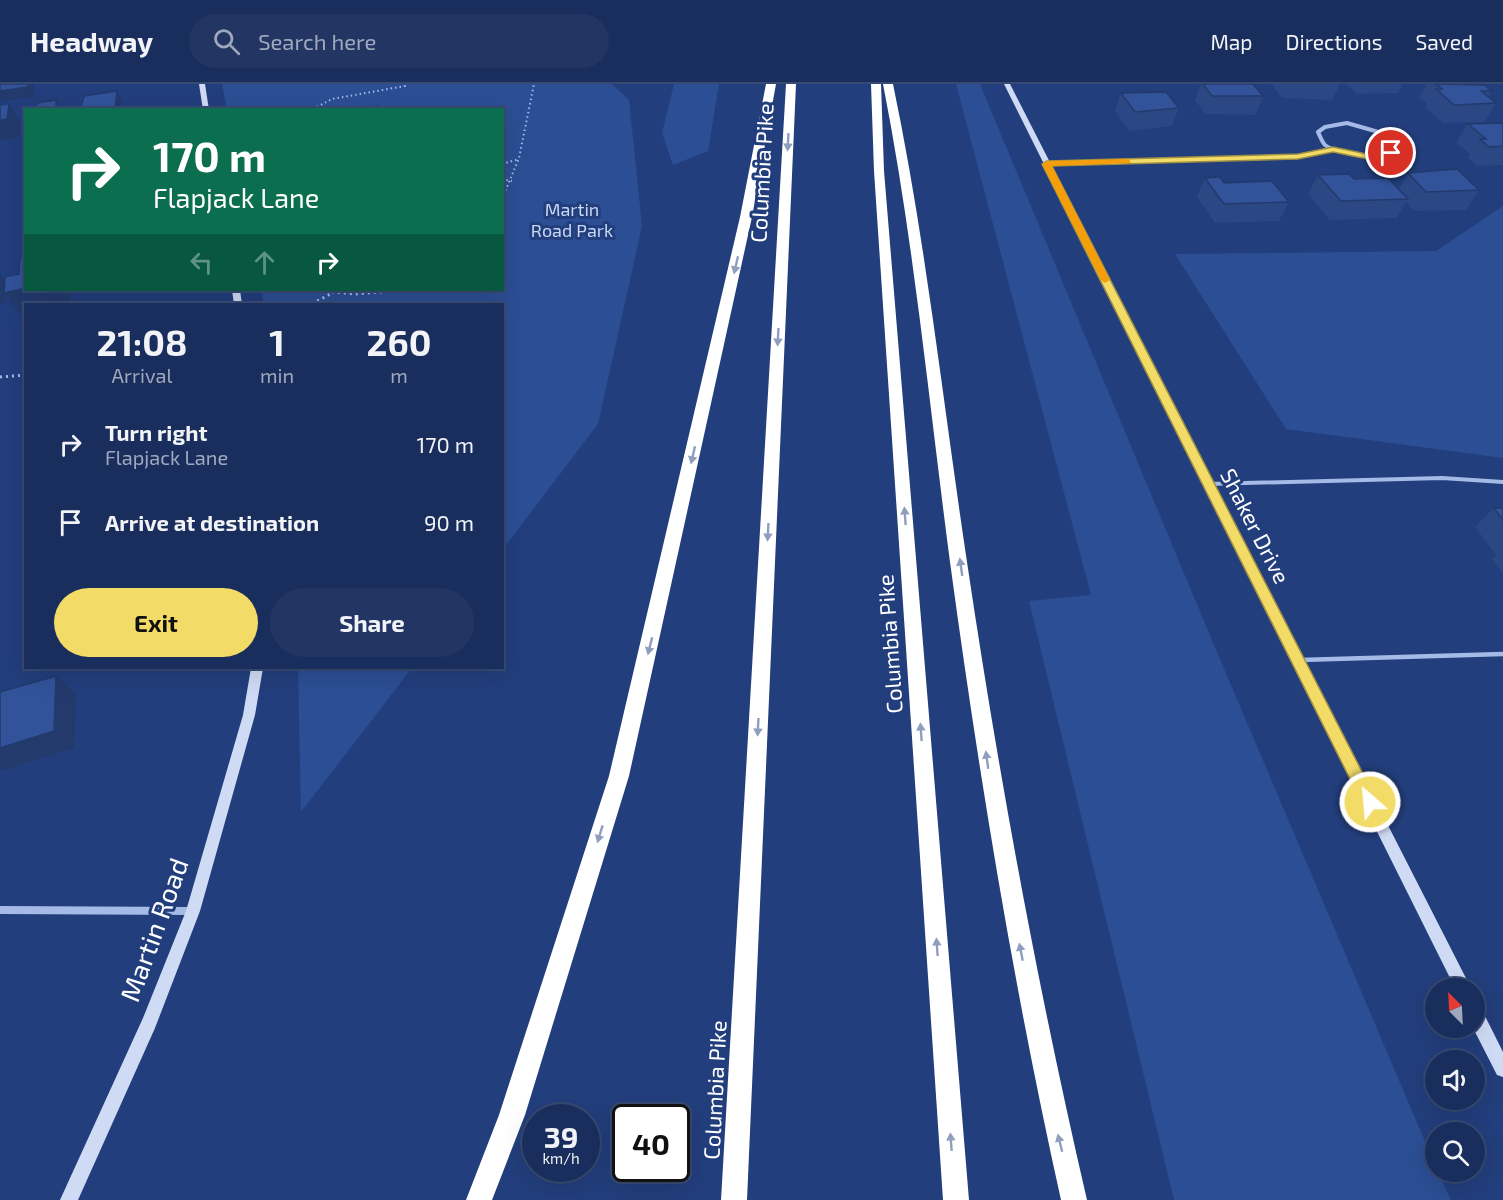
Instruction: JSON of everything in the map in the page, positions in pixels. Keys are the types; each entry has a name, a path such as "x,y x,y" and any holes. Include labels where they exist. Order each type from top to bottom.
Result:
{"highway":[{"path":"479,1200 512,1114 619,776 662,599 741,240 771,84"},
{"name":"Columbia Pike","path":"734,1200 791,84"},
{"name":"Columbia Pike","path":"876,84 880,183 956,1200"},
{"path":"888,84 906,172 993,798 1046,1085 1074,1200"}],"street":[{"path":"202,84 206,108"},
{"name":"Shaker Drive","path":"1007,84 1458,978"},
{"path":"1047,164 1298,156 1333,149 1372,157 1384,156 1395,148 1388,136 1378,131 1340,124 1329,125 1318,132 1324,144 1333,149"},
{"name":"Martin Road","path":"69,1200 149,1022 193,911 249,715 257,669"},
{"path":"0,910 193,911"},
{"path":"1485,1034 1503,1069"}],"lane":[{"path":"1208,484 1442,478 1503,482"},
{"path":"1297,660 1503,654"}],"path":[{"path":"315,108 332,99 405,86 404,84"},
{"path":"504,195 512,181 519,159 534,84"},
{"path":"504,163 519,159"},
{"path":"504,179 512,181"},
{"path":"323,291 355,294 393,291"},
{"path":"314,303 332,292"},
{"path":"0,377 24,375"}],"green space":[{"name":"Martin Road Park","path":"222,84 612,84 629,100 642,226 598,424 504,548 504,303 264,303 261,291 504,291 504,108 227,108"},
{"path":"674,84 719,84 708,151 673,165 662,133"},
{"path":"956,84 980,84 1211,638 1425,1141 1425,1182 1443,1182 1451,1200 1174,1200 1029,601 1091,595"},
{"path":"1503,206 1503,458 1286,429 1175,254 1436,251"},
{"path":"298,669 411,669 301,812"}],"building":[{"path":"0,84 28,84 28,87 0,91"},
{"path":"1203,84 1253,84 1263,96 1212,96"},
{"path":"1436,84 1484,85 1492,91 1481,91 1496,103 1454,105 1436,89 1442,89"},
{"path":"117,91 115,108 81,108 84,96"},
{"path":"1166,92 1179,108 1135,112 1121,93"},
{"path":"56,100 56,108 37,108 37,103"},
{"path":"9,104 7,119 0,120 0,105"},
{"path":"1503,123 1503,146 1489,147 1480,139 1486,139 1468,124"},
{"path":"1457,169 1479,190 1426,192 1408,173"},
{"path":"1349,174 1354,179 1388,178 1408,199 1341,201 1318,175"},
{"path":"1220,177 1224,183 1272,181 1289,202 1224,204 1205,178"},
{"path":"24,257 24,288 4,293 5,277 19,274 20,258"},
{"path":"1494,508 1503,508 1503,520"},
{"path":"56,676 54,731 0,748 0,692"}],"slow traffic":[{"path":"1105,280 1047,164 1129,161"}],"route":[{"path":"1370,802 1047,164 1298,156 1333,149 1346,154 1372,157 1391,153"}]}
